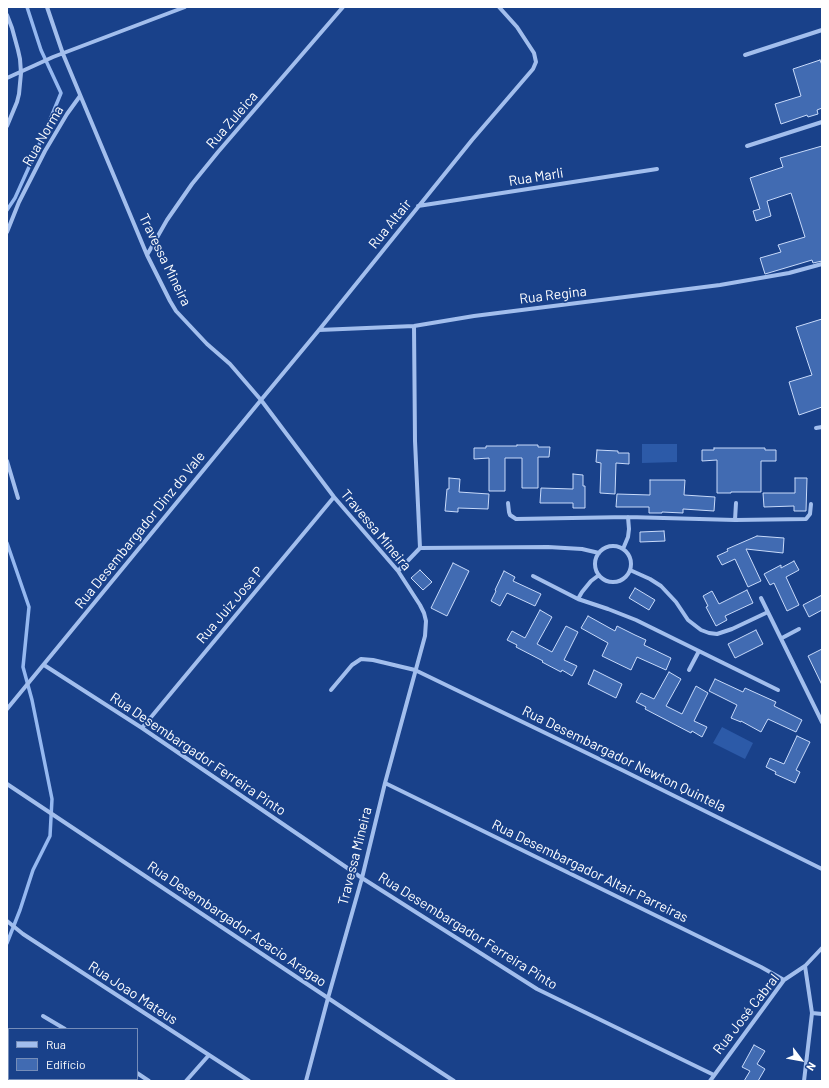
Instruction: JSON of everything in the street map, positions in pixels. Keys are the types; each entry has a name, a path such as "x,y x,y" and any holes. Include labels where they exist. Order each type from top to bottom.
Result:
{"street":[{"name":"Travessa Mineira","path":"47,7 63,54 147,255 176,311 207,344 234,369 261,400 334,497 398,571 420,605 426,621 425,636 385,783 362,878 306,1081"},
{"path":"7,78 21,73 53,57 185,7"},
{"name":"Rua Zuleica","path":"147,255 167,220 192,184 343,7"},
{"name":"Rua Altair","path":"261,400 418,206 448,172 472,140 533,69 536,62 534,53 520,32 499,7"},
{"path":"7,15 20,58 21,73 18,98 7,126"},
{"path":"745,55 822,30"},
{"name":"Rua Norma","path":"7,232 19,202 45,151 67,114 80,96"},
{"path":"747,146 822,122"},
{"name":"Rua Marli","path":"418,206 657,169"},
{"name":"Rua Regina","path":"319,330 414,326 474,316 720,285 789,273 822,264"},
{"path":"414,326 415,440 420,548"},
{"name":"Rua Desembargador Dinz do Vale","path":"7,709 261,400"},
{"path":"816,428 822,427"},
{"path":"7,461 18,498"},
{"name":"Rua Juiz Jose P","path":"142,728 334,497"},
{"path":"735,520 736,503"},
{"path":"508,504 510,515 516,519 628,518 735,520 806,519 810,514 811,504"},
{"path":"622,549 628,537 628,518"},
{"path":"611,546 616,546 622,549 628,554 630,559 630,570 618,581 613,582 603,579 596,570 595,565 599,552 606,547 611,546"},
{"path":"398,571 420,548 548,547 582,549 599,552"},
{"path":"630,570 661,586 676,602 688,620 701,630 710,633 717,634 732,629 768,612"},
{"path":"578,598 591,581 599,575"},
{"path":"533,576 578,598 636,620 778,690"},
{"path":"761,598 822,722"},
{"path":"782,638 799,629"},
{"path":"689,670 699,651"},
{"name":"Rua Desembargador Newton Quintela","path":"331,690 352,665 361,660 374,660 415,670 822,869"},
{"name":"Rua Desembargador Ferreira Pinto","path":"44,665 142,728 362,878 537,989 714,1075"},
{"name":"Rua Desembargador Altair Parreiras","path":"385,783 761,967 784,980"},
{"name":"Rua Desembargador Acacio Aragao","path":"7,784 454,1081"},
{"name":"Rua Joao Mateus","path":"7,921 23,934 249,1081"},
{"name":"Rua José Cabral","path":"710,1081 784,980 805,966 822,948"},
{"path":"804,1081 812,1012 805,966"},
{"path":"812,1012 822,1014"},
{"path":"43,1016 63,1028"},
{"path":"186,1081 209,1055"},
{"path":"138,1073 150,1081"}],"shaded area":[{"path":"642,444 677,444 677,462 642,463"},
{"path":"722,727 753,743 745,759 713,743"}],"building":[{"path":"820,60 822,65 822,108 817,110 818,114 808,117 807,115 781,124 775,104 801,96 793,69"},
{"path":"822,146 822,261 813,263 812,260 765,274 760,258 781,252 778,245 805,237 791,193 767,201 771,216 756,221 753,211 760,209 750,178 783,167 780,158"},
{"path":"822,319 822,407 799,415 789,382 812,375 796,327"},
{"path":"538,445 538,447 550,447 549,457 538,457 538,488 522,488 522,458 505,458 505,491 489,491 489,458 474,459 474,448"},
{"path":"714,448 765,448 765,450 776,450 776,461 761,461 761,492 717,493 717,460 702,461 702,450 714,450"},
{"path":"597,450 629,453 629,464 616,463 615,494 600,493 601,463 596,462"},
{"path":"573,474 583,475 583,486 585,486 585,508 573,508 573,503 540,503 541,488 573,489"},
{"path":"449,478 460,479 459,492 489,494 488,509 458,508 458,512 445,511 447,489 449,489"},
{"path":"795,478 807,478 806,511 794,511 794,506 764,507 763,493 795,493"},
{"path":"650,480 685,480 684,495 715,497 714,511 683,509 683,513 649,513 649,507 616,507 617,494 650,495"},
{"path":"664,531 665,541 640,542 640,532"},
{"path":"757,536 784,538 783,553 746,549 761,581 748,587 735,559 722,565 717,556 728,551 727,549"},
{"path":"794,561 799,570 786,577 799,605 787,611 774,583 770,585 764,574 781,565 781,568"},
{"path":"453,563 469,571 447,616 431,608"},
{"path":"420,570 432,582 423,590 411,578"},
{"path":"504,571 515,577 513,581 541,594 535,606 507,593 500,606 491,601"},
{"path":"635,588 655,600 649,610 629,598"},
{"path":"747,590 753,603 725,616 727,620 716,626 706,607 708,606 703,596 712,591 719,604"},
{"path":"822,595 822,610 809,617 803,605"},
{"path":"540,610 552,617 537,644 552,652 566,626 578,632 564,660 577,666 572,676 562,670 561,672 542,662 543,661 516,647 517,645 507,640 512,631 525,638"},
{"path":"588,616 615,631 617,626 646,640 644,645 671,658 666,670 637,657 631,670 602,656 608,643 581,628"},
{"path":"756,630 763,644 735,658 728,644"},
{"path":"822,649 822,685 808,656"},
{"path":"594,670 622,684 616,698 588,684"},
{"path":"669,672 681,679 666,706 682,714 696,686 708,693 694,721 707,727 702,737 692,731 691,733 645,709 646,707 636,702 641,693 654,699"},
{"path":"715,679 743,692 745,688 776,702 774,706 802,720 796,732 768,719 761,732 741,721 731,718 737,705 709,691"},
{"path":"797,736 810,742 796,770 800,772 795,783 775,774 776,772 766,767 770,758 784,764"},
{"path":"754,1045 765,1051 757,1064 765,1069 758,1081 744,1081 750,1071 742,1067"}],"waterway":[{"path":"7,210 15,198 61,93 41,50 27,7"},
{"path":"7,543 29,607 23,667 32,700 52,799 50,836 33,870 7,943"}]}
